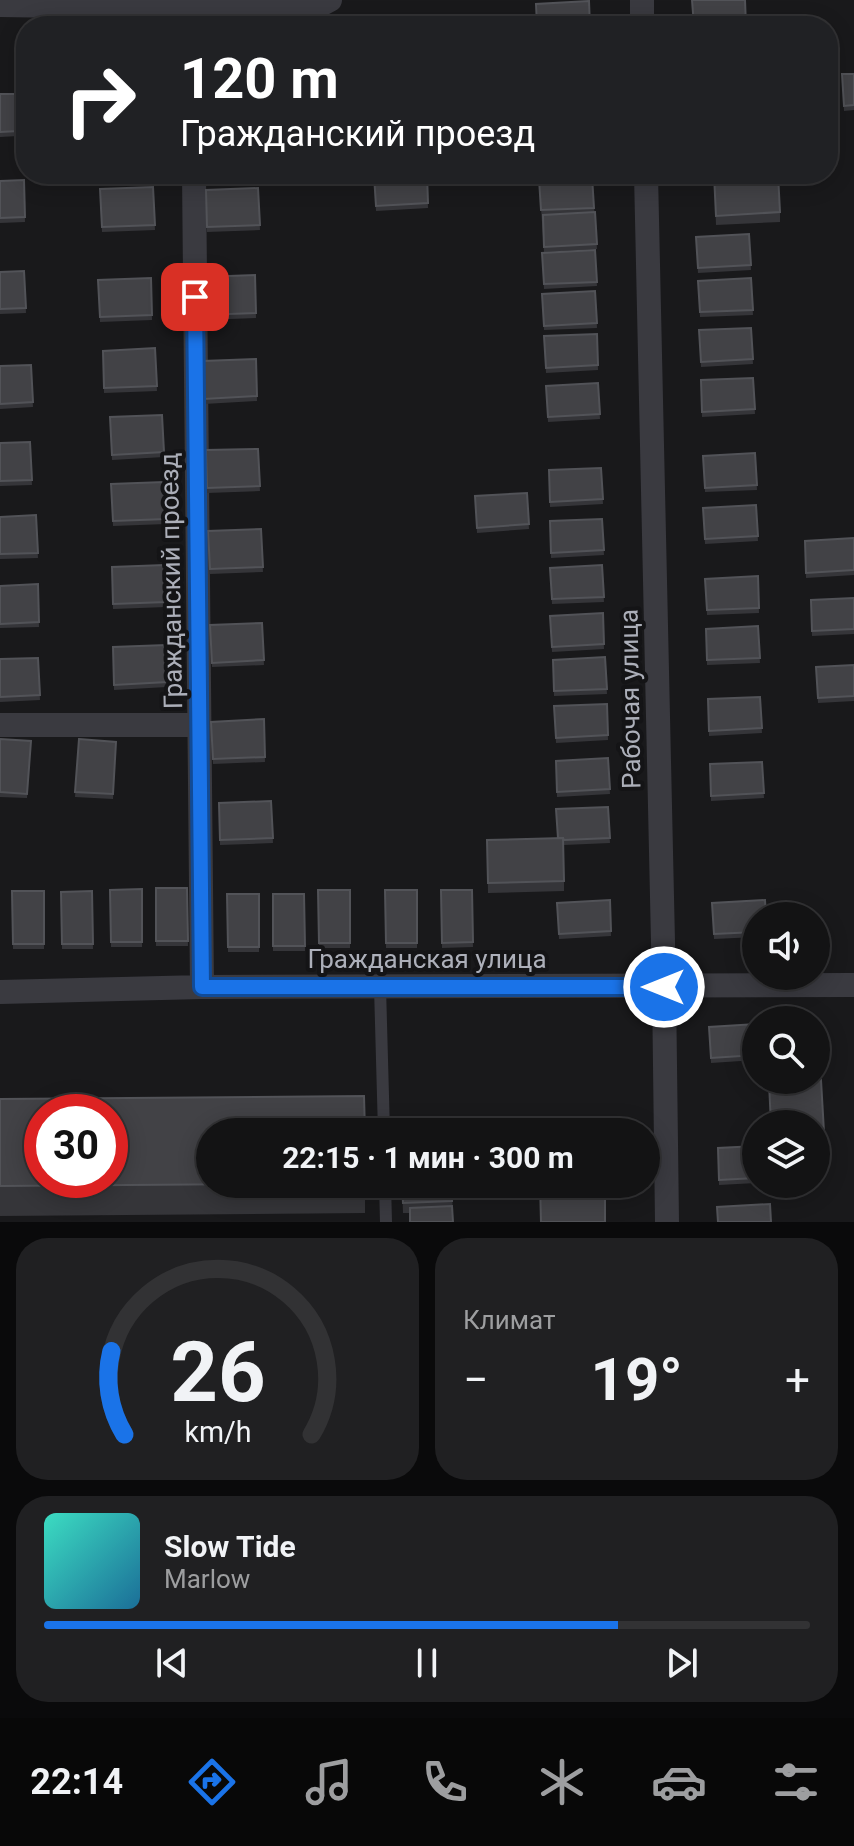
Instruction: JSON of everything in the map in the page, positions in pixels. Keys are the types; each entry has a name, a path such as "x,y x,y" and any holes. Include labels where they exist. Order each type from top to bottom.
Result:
{"street":[{"path":"206,16 315,8 330,0"},
{"path":"0,5 176,16"},
{"name":"Гражданский проезд","path":"194,184 202,987"},
{"name":"Рабочая улица","path":"646,184 667,1222"},
{"path":"0,725 200,725"},
{"name":"Гражданская улица","path":"0,992 202,987 854,985"}],"lane":[{"path":"380,987 384,1118"},
{"path":"385,1198 386,1222"}],"building":[{"path":"692,0 745,0 746,16 693,16"},
{"path":"589,1 590,16 537,16 536,4"},
{"path":"842,74 854,74 854,105 844,106"},
{"path":"0,94 16,94 16,131 0,132"},
{"path":"16,180 16,184 24,184 25,217 0,218 0,181"},
{"path":"375,184 427,184 428,203 376,206"},
{"path":"539,184 592,184 594,208 541,210"},
{"path":"714,184 779,184 780,212 716,216"},
{"path":"153,187 155,225 102,227 100,189"},
{"path":"258,188 260,225 207,227 206,190"},
{"path":"595,212 597,244 544,247 543,215"},
{"path":"749,234 751,265 698,268 696,237"},
{"path":"595,250 597,282 544,284 542,253"},
{"path":"24,271 26,308 0,309 0,272"},
{"path":"255,275 256,313 203,315 202,277"},
{"path":"151,278 152,315 100,317 98,280"},
{"path":"751,278 753,310 700,312 698,281"},
{"path":"595,291 597,323 544,326 542,294"},
{"path":"751,328 753,359 701,362 699,330"},
{"path":"597,334 598,365 546,368 544,336"},
{"path":"155,348 157,386 104,388 103,351"},
{"path":"256,359 257,396 204,399 203,361"},
{"path":"31,365 33,402 0,404 0,366"},
{"path":"753,378 755,409 702,412 701,380"},
{"path":"598,383 600,414 548,417 546,386"},
{"path":"162,415 164,452 112,455 110,417"},
{"path":"30,442 32,480 0,481 0,443"},
{"path":"258,449 260,486 207,488 206,450"},
{"path":"755,453 757,485 705,488 703,456"},
{"path":"601,468 603,499 550,502 549,470"},
{"path":"164,482 166,519 113,521 111,484"},
{"path":"527,493 529,524 477,528 475,496"},
{"path":"756,505 758,536 705,539 703,508"},
{"path":"36,515 38,553 0,554 0,517"},
{"path":"602,519 604,550 551,553 550,521"},
{"path":"261,529 263,567 210,569 208,531"},
{"path":"854,538 854,570 806,573 805,541"},
{"path":"164,565 166,602 113,604 112,567"},
{"path":"602,565 604,597 552,599 550,568"},
{"path":"758,576 759,608 707,610 705,579"},
{"path":"38,584 39,622 0,624 0,586"},
{"path":"854,598 854,629 812,631 811,600"},
{"path":"603,613 604,644 552,647 550,616"},
{"path":"262,623 264,660 212,663 210,625"},
{"path":"758,626 760,658 707,660 706,629"},
{"path":"166,645 167,682 114,685 113,647"},
{"path":"605,657 607,689 554,691 553,660"},
{"path":"38,658 40,695 0,697 0,659"},
{"path":"854,665 854,696 818,698 816,667"},
{"path":"760,697 762,728 709,731 708,699"},
{"path":"607,704 608,735 556,738 554,706"},
{"path":"264,719 265,757 213,759 211,722"},
{"path":"0,739 31,741 27,794 0,792"},
{"path":"79,739 116,742 113,794 75,792"},
{"path":"608,758 610,789 557,792 556,761"},
{"path":"762,762 764,793 711,796 710,764"},
{"path":"271,801 273,838 220,840 219,803"},
{"path":"608,807 610,838 558,838 556,809"},
{"path":"563,838 564,881 488,883 487,840"},
{"path":"156,888 187,888 188,941 156,941"},
{"path":"142,889 142,942 111,942 110,890"},
{"path":"318,890 350,890 350,943 319,943"},
{"path":"385,890 417,890 417,943 386,943"},
{"path":"441,890 472,890 473,942 442,943"},
{"path":"12,891 44,891 44,944 13,944"},
{"path":"92,891 93,944 62,944 61,892"},
{"path":"227,894 259,894 259,947 228,947"},
{"path":"273,894 304,894 305,946 273,946"},
{"path":"610,900 611,931 559,934 557,903"},
{"path":"765,900 765,902 742,902 742,933 714,934 712,903"},
{"path":"742,1025 742,1056 711,1058 709,1027"},
{"path":"770,1094 822,1094 823,1110 770,1110"},
{"path":"364,1096 365,1118 196,1118 196,1185 128,1185 128,1098"},
{"path":"0,1099 24,1099 24,1186 0,1186"},
{"path":"742,1147 742,1179 719,1180 718,1148"},
{"path":"403,1198 452,1198 452,1201 403,1203"},
{"path":"540,1198 605,1198 605,1222 541,1222"},
{"path":"770,1204 771,1222 718,1222 717,1207"},
{"path":"452,1206 453,1222 410,1222 410,1208"}],"route":[{"path":"195,297 202,987 664,987"}]}
